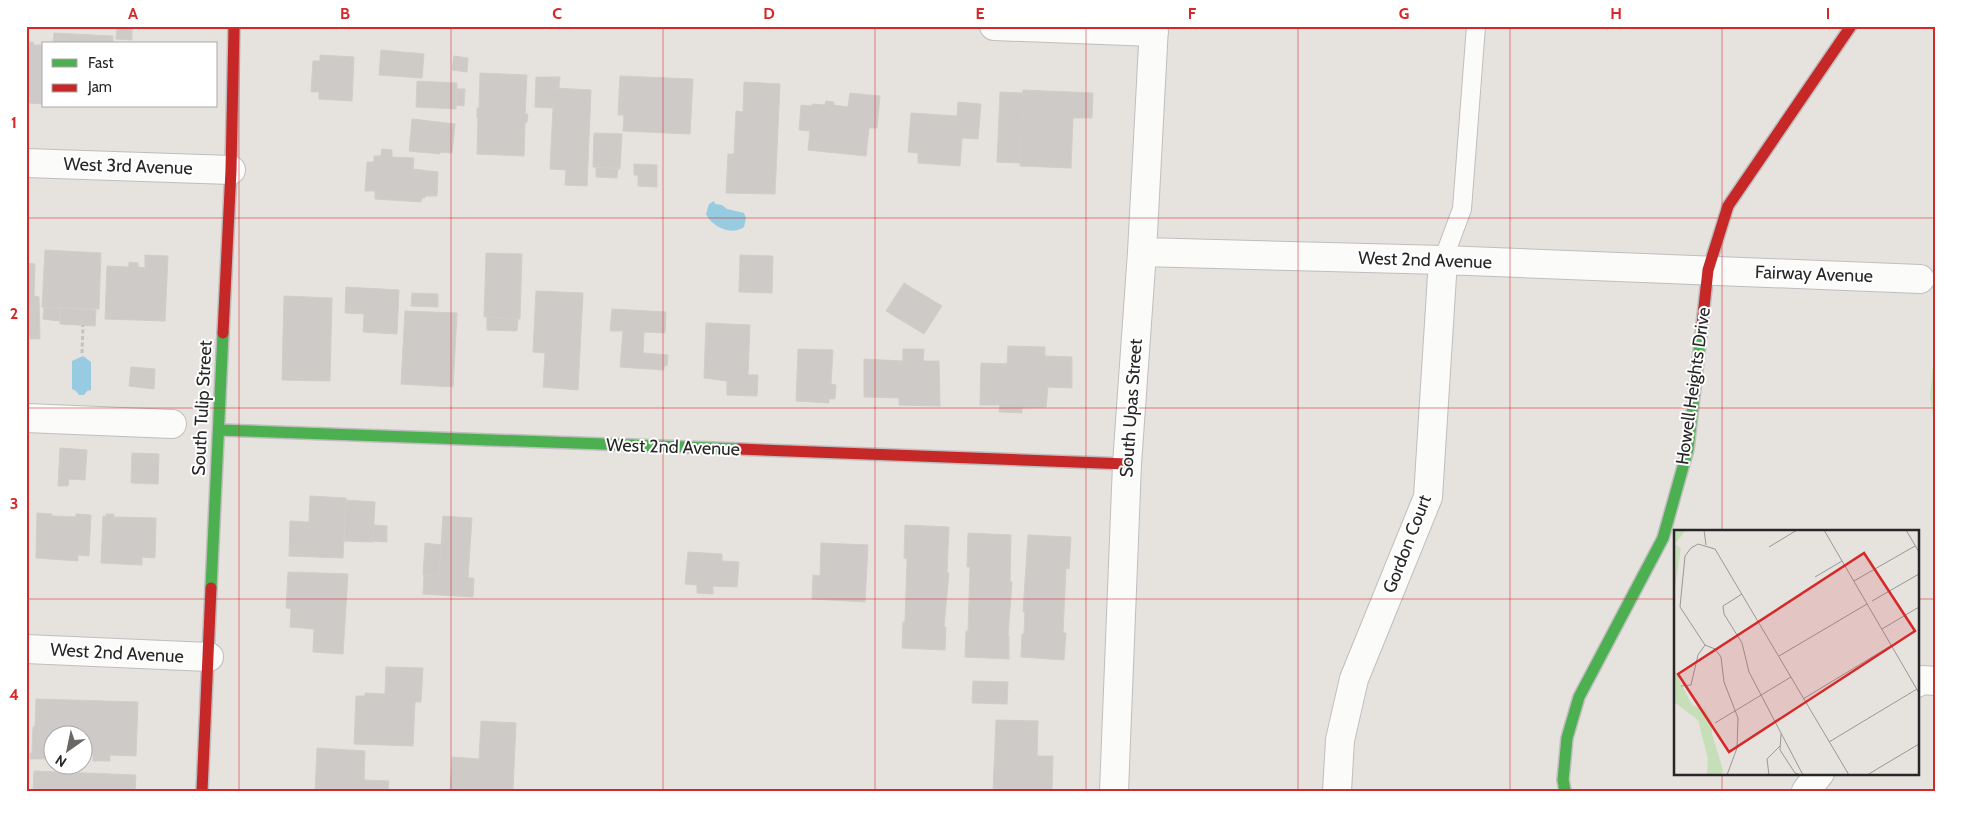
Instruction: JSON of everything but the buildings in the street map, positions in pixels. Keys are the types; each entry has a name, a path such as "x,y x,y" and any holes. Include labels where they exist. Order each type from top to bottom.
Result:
{"street":[{"name":"South Tulip Street","path":"202,791 231,170 234,26"},
{"path":"994,26 1154,29"},
{"name":"Howell Heights Drive","path":"1565,791 1567,738 1579,697 1663,538 1668,521 1688,449 1708,270 1728,206 1851,26"},
{"name":"South Upas Street","path":"1114,791 1127,464 1142,252 1154,29"},
{"name":"West 3rd Avenue","path":"26,163 231,170"},
{"name":"West 2nd Avenue","path":"1142,252 1443,260 1708,270"},
{"name":"Gordon Court","path":"1338,791 1340,740 1354,678 1428,497 1443,260"},
{"name":"Fairway Avenue","path":"1708,270 1920,279"},
{"path":"26,418 172,424"},
{"name":"West 2nd Avenue","path":"219,430 1127,464"},
{"name":"West 2nd Avenue","path":"26,649 208,657"},
{"path":"1918,682 1922,680 1935,681"},
{"path":"1806,791 1819,774"}],"lane":[{"path":"1443,260 1462,209 1476,26"}],"path":[{"path":"82,354 83,325"}],"green space":[{"path":"1935,345 1935,426 1930,396"}],"water":[{"path":"714,201 715,204 722,205 727,209 744,213 746,218 744,227 733,231 722,229 713,223 706,214 709,204"},
{"path":"83,356 91,362 91,390 87,391 84,395 79,395 72,389 72,361"}],"traffic: fast":[{"path":"1565,791 1563,780 1567,738 1579,697 1663,538 1688,449 1702,325"},
{"path":"211,588 223,333"},
{"path":"219,430 739,449"}],"traffic: jam":[{"path":"223,333 231,170 234,26"},
{"path":"1702,325 1708,270 1728,206 1851,26"},
{"path":"739,449 1127,464"},
{"path":"202,791 211,588"}]}
